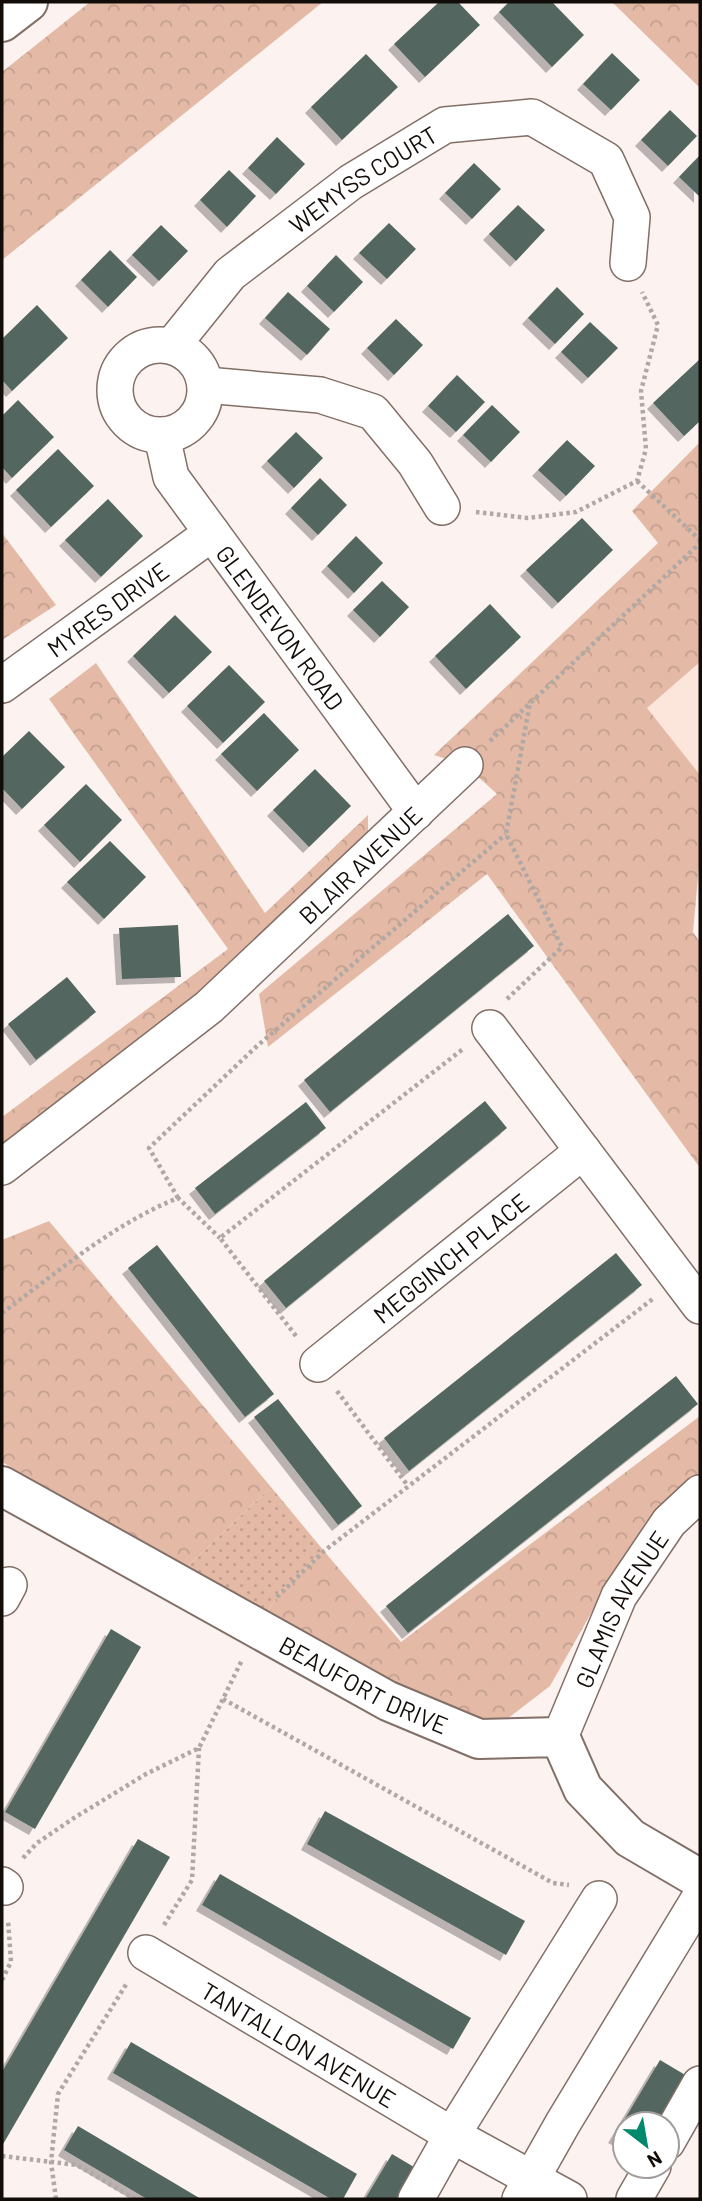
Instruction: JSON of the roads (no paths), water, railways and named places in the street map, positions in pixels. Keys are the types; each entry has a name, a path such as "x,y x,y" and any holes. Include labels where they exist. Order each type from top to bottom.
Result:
{"street":[{"path":"2,22 28,2"},
{"name":"WEMYSS COURT","path":"172,345 230,274 351,182 444,125 532,117 606,160 632,217 628,263"},
{"path":"172,345 194,359 202,373 206,385 203,406 197,417 184,429 162,436 142,432 119,411 115,390 120,368 131,354 143,347 172,345"},
{"path":"206,385 320,395 373,412 415,463 442,507"},
{"name":"GLENDEVON ROAD","path":"162,436 171,477 415,812"},
{"name":"MYRES DRIVE","path":"2,685 212,533"},
{"name":"BLAIR AVENUE","path":"2,1167 209,1007 465,765"},
{"path":"490,1028 700,1307"},
{"name":"MEGGINCH PLACE","path":"318,1364 583,1151"},
{"name":"BEAUFORT DRIVE","path":"2,1486 388,1700 479,1739 559,1737"},
{"name":"GLAMIS AVENUE","path":"559,1737 619,1596 669,1522 700,1493"},
{"path":"559,1737 583,1788 630,1838 700,1879"},
{"path":"526,2189 700,1897"},
{"path":"416,2199 599,1899"},
{"name":"TANTALLON AVENUE","path":"146,1953 452,2136 526,2189 569,2199"},
{"path":"681,2117 700,2084"},
{"path":"634,2199 645,2180"}]}
